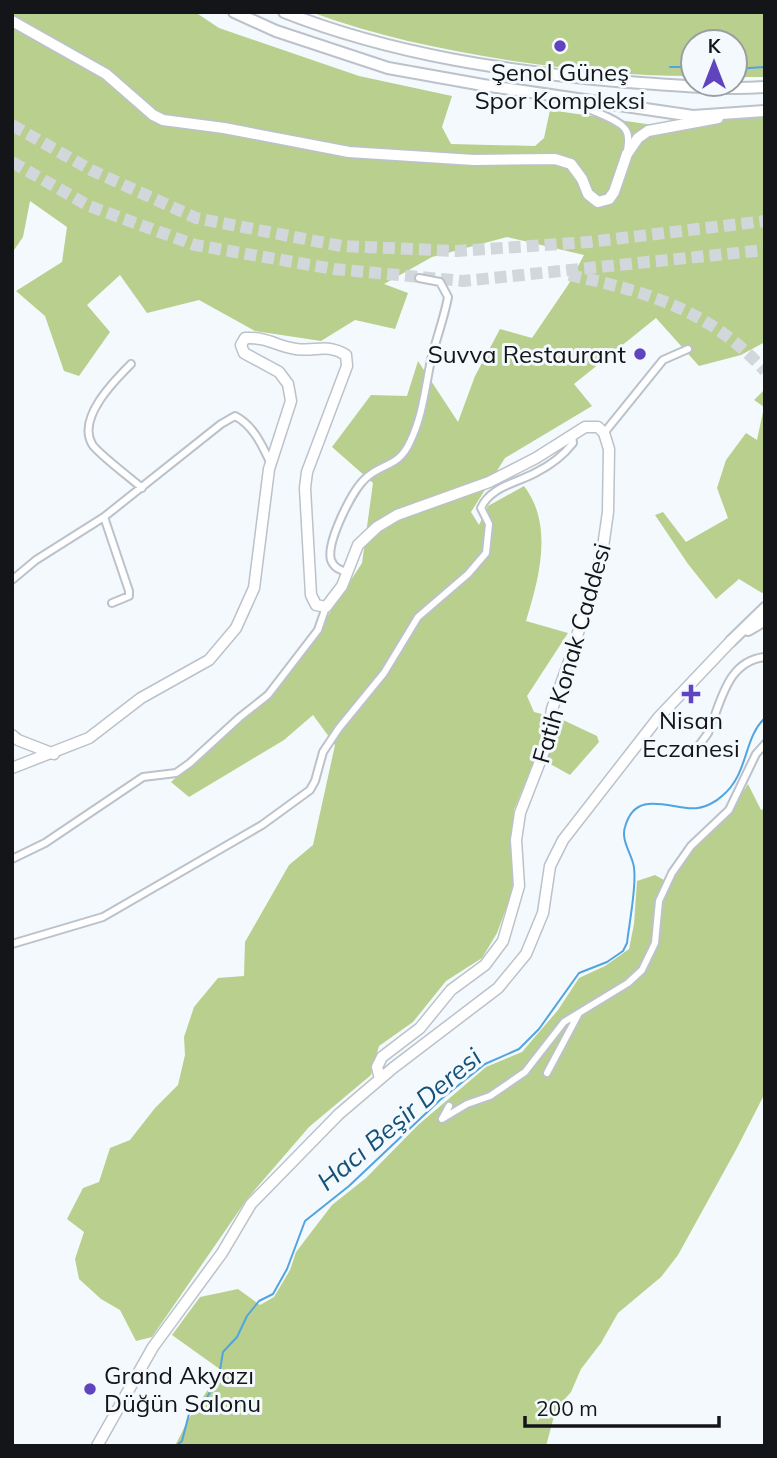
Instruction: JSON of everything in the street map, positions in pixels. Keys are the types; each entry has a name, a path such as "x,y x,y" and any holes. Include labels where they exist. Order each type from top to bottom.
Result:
{"main road":[{"path":"234,12 276,31 388,68 693,116 734,115"},
{"path":"284,12 392,48 486,65 572,78 691,87 765,87"},
{"path":"12,21 106,74 153,115 163,120 224,128 349,152 474,160 555,159 571,164 582,179 588,194 598,202 609,199 614,192 627,155 638,138 648,131 765,111"},
{"path":"12,768 54,754 89,738 141,698 209,660 236,628 254,588 270,463 290,401 288,384 279,372 244,353 241,345 245,338 261,338 296,349 335,348 346,355 348,366 307,472 305,488 311,595 316,605 326,607 342,586 358,545 377,527 397,515 489,482 536,458 584,427 598,427 604,433"},
{"name":"Fatih Konak Caddesi","path":"380,1079 377,1067 382,1057 420,1028 452,990 485,965 503,941 519,886 516,840 520,814 546,746 552,709 602,554 608,512 609,449 604,433"},
{"path":"97,1446 152,1348 222,1253 251,1204 339,1114 498,988 526,954 543,914 550,866 563,840 658,718 765,608"},
{"path":"730,641 765,620"},
{"path":"12,734 18,740 54,754"}],"street":[{"path":"550,94 618,122 625,128 629,139 627,155"},
{"path":"347,572 338,570 332,562 330,552 348,505 366,478 396,462 409,446 425,400 431,360 448,297 440,282 419,278"},
{"path":"604,433 663,360 688,349"},
{"path":"131,364 90,415 88,431 92,444 142,488"},
{"path":"12,580 36,560 104,517 235,416 245,421 263,445 270,463"},
{"path":"12,944 103,917 242,837 310,790 323,752 384,673 418,617 468,574 486,553 489,524 481,508 485,498 554,462 573,443 572,436"},
{"path":"104,517 130,591 129,596 112,603"},
{"path":"12,859 45,843 144,777 176,773 190,762 268,695 318,631 326,607"},
{"path":"695,751 706,737 720,698 730,680 740,667 751,659 765,657"},
{"path":"449,1106 442,1119 467,1104 490,1096 525,1072 564,1022 628,984 642,970 655,943 659,901 665,885 691,846 729,810 756,754 765,744"},
{"path":"547,1073 579,1011"}],"green space":[{"path":"12,12 195,12 219,28 359,76 452,96 442,127 451,144 535,146 544,138 550,110 681,129 733,118 765,115 765,342 741,355 699,366 656,318 574,384 592,406 505,458 471,512 479,525 488,506 524,486 533,501 539,517 541,552 526,621 568,633 527,696 534,712 561,719 597,736 599,742 570,775 536,756 514,810 513,890 497,933 482,958 446,981 413,1022 379,1046 371,1075 309,1127 247,1199 152,1337 136,1341 120,1310 101,1299 79,1279 75,1259 84,1232 67,1219 83,1188 99,1182 110,1148 130,1140 155,1108 178,1085 185,1055 184,1037 194,1007 218,978 244,976 245,942 289,865 313,845 335,745 313,715 284,740 189,797 171,782 268,695 318,631 362,563 373,483 332,447 371,395 407,396 418,361 458,422 475,376 500,329 532,338 568,285 584,255 507,237 432,257 384,284 408,293 395,329 355,320 321,341 255,331 199,300 147,313 120,275 87,305 110,332 79,376 64,371 45,316 16,291 62,262 67,227 30,201 23,237 12,253"},
{"name":"Şenol Güneş Spor Kompleksi","path":"311,12 765,12 765,77 749,77 749,28 679,28 679,76 669,76 576,69 507,60 408,41"},
{"path":"765,389 765,591 762,593 739,579 716,599 655,515 663,512 686,542 728,518 717,488 726,460 746,433 757,440 764,407 754,400"},
{"path":"748,784 761,810 765,808 765,1093 678,1255 661,1277 618,1313 601,1343 581,1369 571,1392 556,1409 546,1446 175,1446 189,1418 221,1370 172,1335 200,1297 238,1289 260,1305 274,1297 290,1270 296,1252 332,1205 366,1178 418,1125 486,1067 522,1052 558,1010 579,978 605,966 629,949 637,881 655,875 664,880 671,878 694,846 731,810"}],"waterway":[{"path":"670,67 679,67"},
{"path":"749,68 765,67"},
{"name":"Hacı Beşir Deresi","path":"176,1446 182,1441 189,1414 201,1408 219,1376 223,1352 237,1337 247,1316 259,1301 273,1294 287,1269 305,1221 349,1186 440,1100 485,1064 519,1049 539,1029 579,973 607,962 623,951 627,943 633,902 634,870 624,836 630,815 638,807 647,804 698,808 717,800 737,777 753,736 765,718"}],"tunnel":[{"path":"12,125 91,170 196,218 341,246 457,251 589,242 765,221"},
{"path":"12,162 89,206 195,245 334,269 463,281 765,250"},
{"path":"569,275 624,288 675,306 722,333 765,371"}],"place":[{"name":"Şenol Güneş Spor Kompleksi","path":"560,46"},
{"name":"Suvva Restaurant","path":"640,354"},
{"name":"Nisan Eczanesi","path":"691,694"},
{"name":"Grand Akyazı Düğün Salonu","path":"90,1389"}]}
